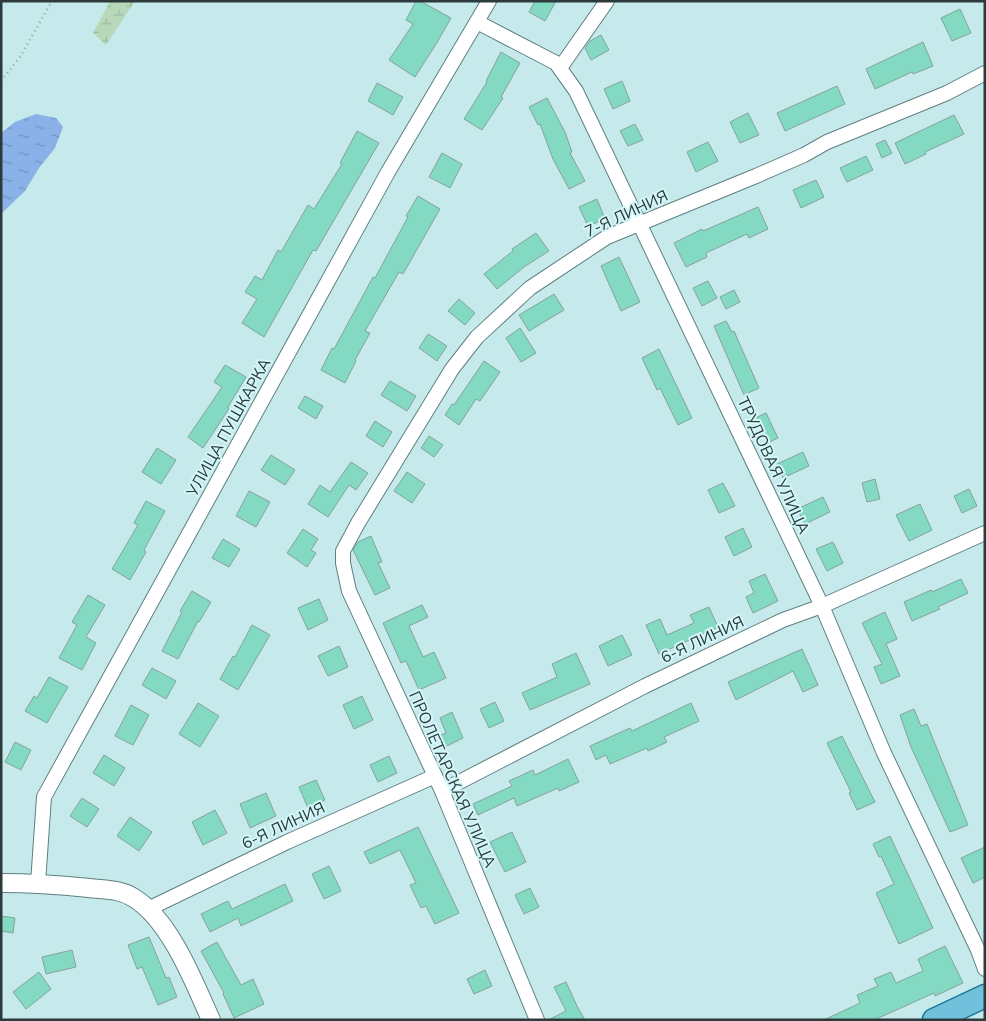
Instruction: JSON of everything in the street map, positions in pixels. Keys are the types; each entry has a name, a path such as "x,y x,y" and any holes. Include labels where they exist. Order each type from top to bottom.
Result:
{"main road":[{"path":"934,1020 985,996"}],"street":[{"name":"УЛИЦА ПУШКАРКА","path":"38,883 44,797 388,172 489,1"},
{"path":"560,68 607,1"},
{"name":"ТРУДОВАЯ УЛИЦА","path":"477,22 556,62 576,91 822,606 884,753 978,950 985,969"},
{"name":"7-Я ЛИНИЯ","path":"344,551 358,523 452,369 477,337 530,288 607,237 804,155 827,142 946,93 985,73"},
{"name":"6-Я ЛИНИЯ","path":"442,791 645,686 784,620 822,606 985,533"},
{"name":"ПРОЛЕТАРСКАЯ УЛИЦА","path":"344,551 343,563 349,591 442,791 537,1020"},
{"name":"6-Я ЛИНИЯ","path":"148,908 287,842 435,776"},
{"path":"1,883 38,883 121,892 134,897 148,908 176,945 211,1020"}],"path":[{"path":"1,81 20,57 52,1"}],"green space":[{"path":"110,1 135,1 106,45 93,33"}],"water":[{"path":"36,114 56,118 63,127 55,148 39,168 25,191 1,214 1,133 15,122"}],"building":[{"path":"416,1 420,1 451,18 415,77 389,60 413,24 406,20"},
{"path":"535,1 556,1 545,21 529,12"},
{"path":"960,9 971,33 952,41 941,18"},
{"path":"601,35 609,50 591,60 585,48 590,41"},
{"path":"923,42 933,66 913,74 912,72 875,89 866,69"},
{"path":"501,52 520,63 501,97 503,98 482,130 464,119 487,82"},
{"path":"622,81 630,101 613,109 604,89"},
{"path":"377,83 403,97 393,115 368,101"},
{"path":"837,86 845,104 785,131 777,113"},
{"path":"547,98 565,132 572,152 570,153 585,181 569,189 553,159 540,124 538,125 529,107"},
{"path":"748,113 759,135 740,143 730,122"},
{"path":"954,115 964,134 925,152 926,154 905,164 895,143"},
{"path":"635,124 643,140 628,146 620,131"},
{"path":"357,131 379,143 316,251 313,250 264,337 242,323 257,299 245,292 255,276 262,280 278,250 281,252 308,205 314,209 342,164 340,163"},
{"path":"885,140 892,153 882,158 876,144"},
{"path":"708,142 718,161 696,172 687,152"},
{"path":"442,153 462,164 450,188 429,177"},
{"path":"866,156 873,170 847,182 840,168"},
{"path":"816,180 824,197 801,208 793,190"},
{"path":"418,196 440,209 403,274 399,272 365,331 370,333 345,383 321,370 373,277 375,278"},
{"path":"597,199 605,219 588,226 579,207"},
{"path":"758,207 768,229 749,238 747,234 706,253 707,257 686,267 674,243 702,229 703,231"},
{"path":"536,233 549,251 524,267 497,289 484,274 513,251 512,249"},
{"path":"619,257 640,302 621,311 601,266"},
{"path":"708,281 717,298 702,306 693,288"},
{"path":"734,290 740,302 726,309 720,297"},
{"path":"554,294 564,310 529,331 519,315"},
{"path":"459,299 475,313 465,325 448,311"},
{"path":"726,321 732,332 734,331 759,388 744,395 714,326"},
{"path":"520,328 536,353 521,362 506,338"},
{"path":"428,334 447,346 437,361 419,348"},
{"path":"659,349 692,418 678,425 660,388 657,390 642,358"},
{"path":"484,361 500,372 480,401 476,399 459,425 445,415"},
{"path":"225,365 246,377 228,407 229,409 203,448 188,437 222,387 214,382"},
{"path":"390,381 416,396 407,411 381,395"},
{"path":"305,396 323,406 316,419 298,408"},
{"path":"766,413 778,438 767,443 755,418"},
{"path":"375,421 392,432 383,447 366,436"},
{"path":"429,436 443,445 434,457 421,448"},
{"path":"157,448 176,460 161,484 142,472"},
{"path":"803,452 809,466 783,478 777,464"},
{"path":"271,455 295,470 285,485 261,470"},
{"path":"351,462 368,473 356,490 349,485 328,517 308,504 320,485 330,492"},
{"path":"407,472 425,484 412,503 394,491"},
{"path":"875,479 880,499 867,502 862,483"},
{"path":"723,483 735,506 719,513 708,490"},
{"path":"969,489 977,506 962,513 954,496"},
{"path":"249,491 270,502 256,527 236,516"},
{"path":"823,497 830,512 805,524 797,509"},
{"path":"146,501 165,511 144,550 146,552 130,580 112,569 138,525 134,523"},
{"path":"920,504 932,530 909,541 896,515"},
{"path":"743,528 752,547 734,556 725,537"},
{"path":"303,529 318,539 311,550 316,553 307,567 287,553"},
{"path":"371,536 382,562 378,563 390,588 375,595 353,550 358,542"},
{"path":"223,539 240,549 229,567 212,558"},
{"path":"833,542 843,563 827,571 816,549"},
{"path":"765,574 778,601 753,613 746,597 754,593 749,581"},
{"path":"961,579 968,593 938,607 940,609 912,621 904,602"},
{"path":"192,591 211,602 198,621 178,659 162,651 182,612 180,611"},
{"path":"88,595 105,605 86,637 96,643 82,670 59,658 77,625 72,622"},
{"path":"319,599 328,620 308,630 298,608"},
{"path":"422,605 428,617 409,626 423,657 434,652 446,678 419,690 406,661 401,663 383,623"},
{"path":"709,607 718,627 659,654 646,625 660,619 667,635 694,623 690,615"},
{"path":"885,612 897,639 886,644 900,676 881,684 874,667 882,664 862,623"},
{"path":"252,625 270,635 238,690 220,679 233,656 235,657"},
{"path":"622,635 632,655 608,666 599,646"},
{"path":"339,646 348,667 328,676 318,656"},
{"path":"802,649 818,685 803,692 793,671 736,700 728,682"},
{"path":"576,653 590,684 530,710 522,693 557,677 552,664"},
{"path":"152,668 176,681 166,699 142,685"},
{"path":"49,677 68,687 47,723 25,711 34,696 37,698"},
{"path":"362,696 373,720 354,729 343,705"},
{"path":"495,702 504,721 489,728 480,709"},
{"path":"198,703 219,716 200,747 179,734"},
{"path":"691,703 699,721 664,737 667,742 648,751 647,748 610,764 606,755 596,760 590,746 630,728 632,731"},
{"path":"131,705 149,715 133,745 115,736"},
{"path":"914,709 921,726 927,724 968,825 950,832 911,747 900,715"},
{"path":"452,712 463,738 443,748 438,736 446,733 440,718"},
{"path":"842,736 875,802 857,810 849,793 851,792 827,743"},
{"path":"15,742 31,750 21,770 5,762"},
{"path":"104,755 125,768 114,786 93,773"},
{"path":"389,756 397,773 378,782 370,765"},
{"path":"568,759 579,782 559,791 558,788 517,806 514,798 478,815 473,804 512,786 509,781 533,770 535,775"},
{"path":"316,780 325,800 308,808 299,787"},
{"path":"266,793 276,816 250,828 240,804"},
{"path":"82,798 99,809 87,827 70,816"},
{"path":"215,810 227,833 203,845 192,822"},
{"path":"130,817 152,832 139,851 117,836"},
{"path":"418,827 459,913 435,924 426,906 421,908 410,885 416,883 400,850 370,864 364,852"},
{"path":"512,832 526,862 505,872 490,842"},
{"path":"890,836 933,928 899,944 876,893 894,884 881,856 879,857 873,844"},
{"path":"985,847 985,877 973,883 961,858"},
{"path":"329,866 341,891 324,899 312,874"},
{"path":"285,884 293,901 241,926 238,918 210,932 201,914 228,901 232,909"},
{"path":"530,888 539,907 524,914 515,895"},
{"path":"1,916 15,918 13,933 1,931"},
{"path":"149,937 166,978 169,977 177,997 158,1005 142,967 137,969 128,945"},
{"path":"217,942 241,985 253,979 264,1004 234,1018 224,993 201,951"},
{"path":"945,946 963,983 935,996 934,993 874,1020 824,1020 860,1003 857,995 878,986 874,979 891,972 896,983 923,971 918,959"},
{"path":"72,950 76,967 46,974 42,957"},
{"path":"485,970 492,986 474,994 467,979"},
{"path":"39,972 51,989 26,1009 13,992"},
{"path":"566,982 585,1020 548,1020 566,1011 554,987"}]}
